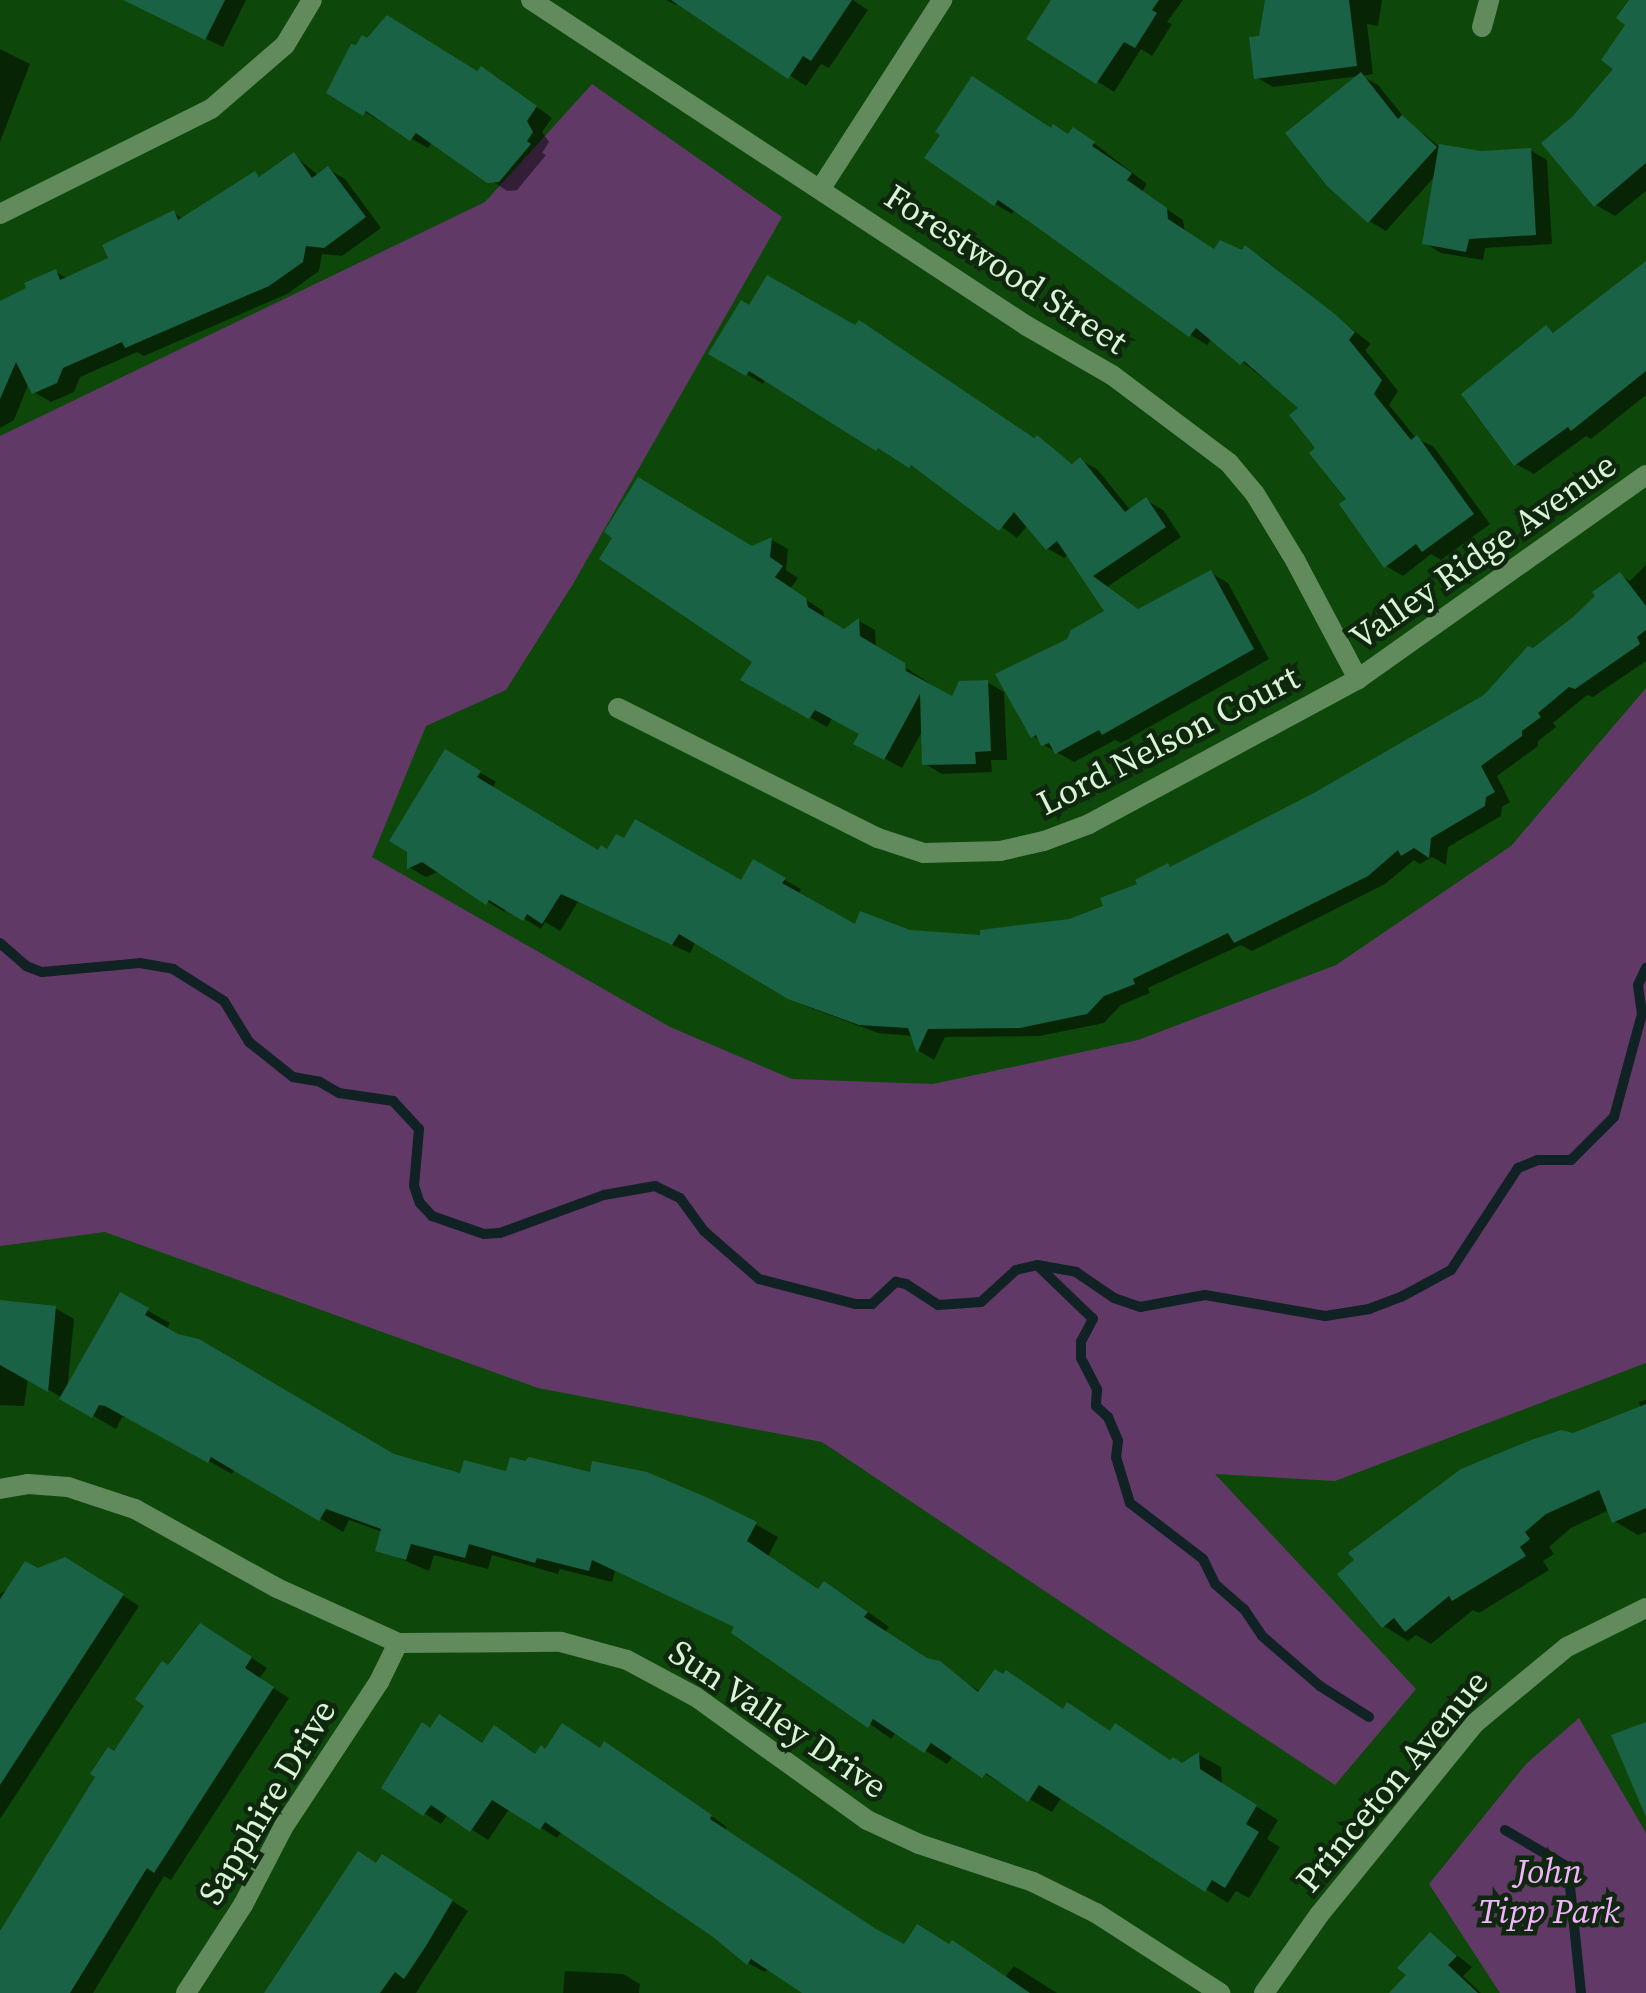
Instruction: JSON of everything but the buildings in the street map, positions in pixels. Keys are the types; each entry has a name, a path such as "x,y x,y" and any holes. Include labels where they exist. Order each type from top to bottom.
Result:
{"street":[{"path":"0,214 211,109 285,45 312,0"},
{"name":"Forestwood Street","path":"530,0 1027,326 1112,374 1229,463 1285,544 1358,679"},
{"path":"820,188 942,0"},
{"path":"1482,27 1489,0"},
{"name":"Valley Ridge Avenue","path":"1358,679 1646,475"},
{"name":"Lord Nelson Court","path":"618,708 878,838 924,853 963,854 1044,841 1089,824 1358,679"},
{"name":"Sun Valley Drive","path":"0,1489 28,1484 68,1487 135,1508 277,1588 398,1643 561,1642 628,1660 696,1696 867,1820 920,1844 1033,1882 1080,1905 1220,1993"},
{"name":"Princeton Avenue","path":"1264,1993 1319,1916 1475,1723 1567,1647 1646,1608"},
{"name":"Sapphire Drive","path":"186,1993 243,1905 284,1826 379,1682 398,1643"}],"green space":[{"path":"592,84 782,217 573,584 506,690 426,726 372,857 670,1027 792,1079 933,1084 1138,1040 1336,965 1511,846 1646,688 1646,1363 1335,1481 1215,1474 1416,1689 1335,1785 822,1442 538,1388 105,1232 0,1246 0,436 485,202"},
{"name":"John Tipp Park","path":"1579,1718 1646,1833 1646,1993 1500,1993 1429,1884 1526,1764"}],"waterway":[{"path":"0,943 26,966 42,972 140,963 173,969 224,1001 249,1042 293,1077 320,1082 339,1093 393,1101 419,1129 414,1186 420,1203 432,1216 484,1234 500,1233 604,1195 655,1186 680,1198 704,1231 759,1279 856,1304 872,1304 896,1282 906,1284 938,1305 981,1302 1016,1270 1037,1265 1076,1272 1114,1298 1140,1307 1205,1295 1325,1316 1369,1309 1451,1270 1518,1168 1538,1160 1571,1160 1614,1117 1642,1014 1638,985 1646,968"},
{"path":"1038,1266 1093,1319 1081,1342 1081,1358 1097,1390 1096,1406 1108,1417 1118,1441 1116,1457 1130,1503 1203,1559 1215,1584 1244,1609 1262,1636 1320,1686 1369,1717"},
{"path":"1505,1830 1568,1867 1581,1993"}]}
